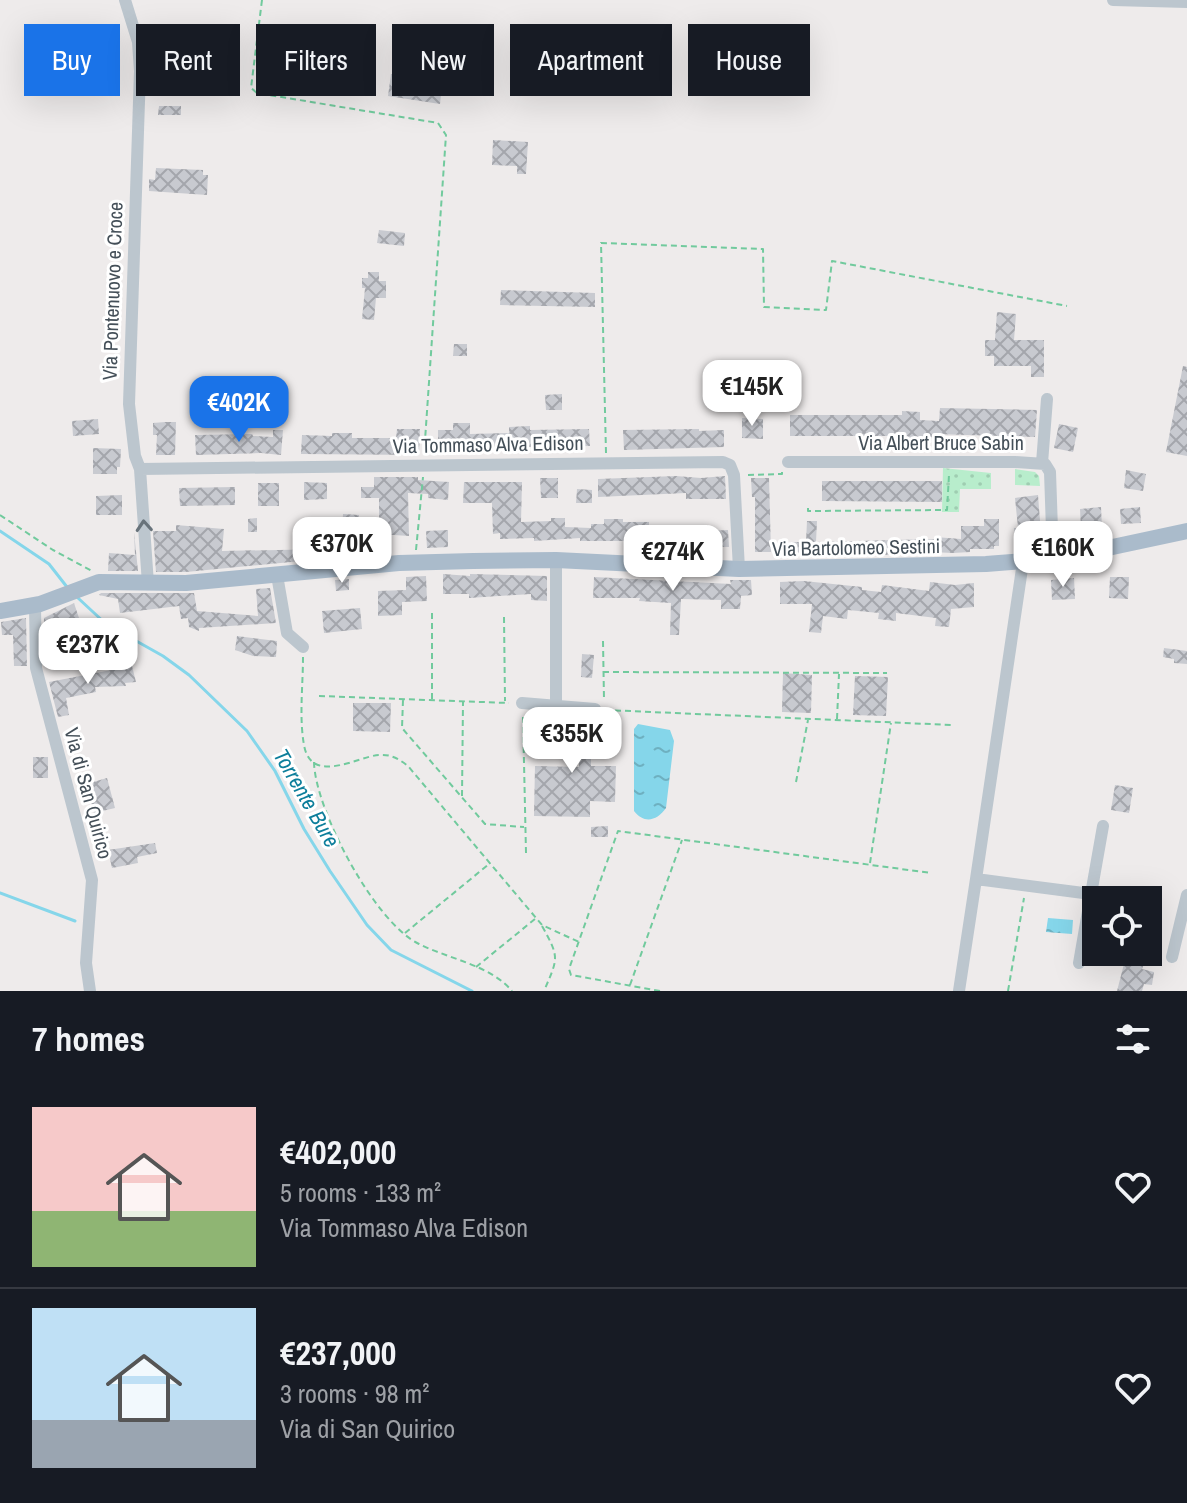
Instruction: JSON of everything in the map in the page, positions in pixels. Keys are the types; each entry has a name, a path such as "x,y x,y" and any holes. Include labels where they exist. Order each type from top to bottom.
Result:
{"main road":[{"name":"Via Bartolomeo Sestini","path":"0,611 35,605 100,582 148,584 415,563 556,560 739,569 1023,562 1053,559 1187,531"}],"street":[{"name":"Via Pontenuovo e Croce","path":"125,0 138,42 140,71 129,380 135,456 140,469 148,584"},
{"path":"1113,0 1187,2"},
{"path":"1042,463 1047,399"},
{"name":"Via Tommaso Alva Edison","path":"140,469 717,461 730,465 734,475"},
{"name":"Via Albert Bruce Sabin","path":"788,462 1042,463 1048,466 1050,472 1053,559"},
{"path":"734,475 739,569"},
{"path":"556,560 556,704"},
{"path":"959,991 1023,562"},
{"path":"277,575 287,633 303,647"},
{"name":"Via di San Quirico","path":"35,605 36,668 92,880 86,963 90,991"},
{"path":"522,703 600,710"},
{"path":"1092,886 1103,826"},
{"path":"976,879 1082,893"},
{"path":"1172,957 1187,895"},
{"path":"1079,963 1082,946"}],"path":[{"path":"262,0 251,75 251,88 257,93 438,123 446,135 415,563"},
{"path":"606,463 601,243 763,249 764,307 826,310 832,261 1067,306"},
{"path":"734,475 782,474 782,469 788,468 788,462"},
{"path":"808,508 808,511 947,510 949,462"},
{"path":"0,515 100,582"},
{"path":"432,610 432,700"},
{"path":"504,617 505,703"},
{"path":"603,641 600,710 952,725"},
{"path":"303,647 304,748 314,762 314,780 321,803 360,881 378,907 415,942 501,979 512,991"},
{"path":"603,672 887,673"},
{"path":"837,720 839,673"},
{"path":"319,696 522,703 526,853"},
{"path":"403,699 402,728 485,824 526,827"},
{"path":"462,797 463,701"},
{"path":"796,782 808,719"},
{"path":"869,865 892,723"},
{"path":"314,762 329,767 355,763 377,755 394,756 408,766 542,925 557,953 544,991"},
{"path":"660,991 571,975 569,969 618,831 931,873"},
{"path":"630,986 683,840"},
{"path":"405,933 490,864"},
{"path":"1008,991 1026,885"},
{"path":"476,967 536,918"},
{"path":"542,925 579,942"}],"green space":[{"path":"943,468 991,473 991,489 960,489 959,512 942,512"},
{"path":"1015,469 1035,472 1039,476 1040,486 1015,485"}],"water":[{"path":"638,724 670,730 674,741 666,808 659,816 650,819 642,818 634,811 634,729"},
{"path":"1048,918 1073,920 1072,934 1046,932"}],"building":[{"path":"391,74 392,96 441,96 440,104 388,96"},
{"path":"159,106 181,106 181,115 158,115"},
{"path":"493,140 528,142 526,174 517,174 517,166 492,165"},
{"path":"156,168 203,170 203,175 208,175 207,195 149,191 149,179 155,180"},
{"path":"379,230 405,233 404,246 377,243"},
{"path":"368,272 379,272 379,281 386,281 386,298 376,298 374,320 362,319 365,288 362,288 362,278 368,278"},
{"path":"501,290 595,293 595,307 500,305"},
{"path":"997,312 1016,314 1014,340 1044,340 1044,377 1031,377 1031,366 994,366 994,356 985,356 985,340 995,340"},
{"path":"454,344 467,344 467,356 453,356"},
{"path":"1183,366 1187,367 1187,456 1166,452"},
{"path":"562,394 562,410 546,410 545,395"},
{"path":"940,408 1037,410 1035,437 933,434 933,441 894,440 894,436 790,436 790,415 902,415 902,411 920,412 920,420 939,421"},
{"path":"742,418 763,419 763,439 742,438"},
{"path":"98,419 99,434 73,436 72,421"},
{"path":"176,422 175,455 156,455 157,435 153,435 153,423"},
{"path":"453,423 470,423 470,434 509,433 509,427 530,426 530,430 589,429 590,446 477,452 452,448 451,451 438,451 438,430 453,430"},
{"path":"1059,424 1078,428 1073,452 1054,448"},
{"path":"397,429 420,429 419,455 301,454 302,435 352,433 352,438 396,438"},
{"path":"273,430 283,430 281,455 196,455 195,435 252,434 273,437"},
{"path":"623,430 724,430 724,447 624,450"},
{"path":"93,448 121,449 117,474 93,474"},
{"path":"1126,470 1146,474 1143,491 1124,488"},
{"path":"725,476 726,499 686,499 686,493 598,497 598,479"},
{"path":"374,477 418,477 418,480 449,482 448,500 428,498 428,494 408,493 409,536 379,534 379,498 361,498 361,487 374,487"},
{"path":"540,478 558,478 558,498 541,498"},
{"path":"751,478 769,478 771,552 755,552 755,497 752,497"},
{"path":"822,481 942,481 942,502 822,501"},
{"path":"304,482 327,483 327,499 304,500"},
{"path":"464,482 522,482 521,522 565,518 565,527 591,528 591,524 604,524 604,519 623,519 623,522 649,522 649,530 690,531 690,525 708,525 708,531 728,530 729,547 672,548 664,546 664,541 580,541 580,538 534,541 534,538 500,539 500,533 493,534 492,503 463,503"},
{"path":"258,483 279,483 279,506 258,506"},
{"path":"235,487 235,505 180,506 179,488"},
{"path":"577,489 592,490 592,503 576,503"},
{"path":"122,495 122,515 96,515 96,496"},
{"path":"1038,495 1042,546 1016,548 1015,498"},
{"path":"1101,507 1102,528 1081,529 1080,509"},
{"path":"1140,507 1141,523 1121,524 1120,509"},
{"path":"343,514 359,515 358,532 342,532"},
{"path":"257,518 257,532 248,532 248,519"},
{"path":"984,519 999,519 999,546 994,546 994,549 930,554 790,557 790,542 806,542 807,521 817,521 816,542 935,537 961,539 961,526 984,526"},
{"path":"1075,524 1077,539 1069,541 1067,526"},
{"path":"176,525 224,529 222,551 363,546 365,555 186,572 156,572 153,531 176,531"},
{"path":"448,530 448,547 427,548 426,531"},
{"path":"134,532 138,571 108,571 109,553 135,555"},
{"path":"443,574 547,576 547,601 531,600 531,594 469,598 469,594 443,594"},
{"path":"426,576 427,601 402,602 402,615 378,616 378,591 406,590 406,577"},
{"path":"594,577 731,584 730,580 751,580 752,595 741,596 740,609 721,609 721,600 681,599 679,635 670,635 671,603 639,601 640,598 593,598"},
{"path":"1110,577 1129,577 1128,599 1109,598"},
{"path":"1074,578 1075,599 1052,600 1051,580"},
{"path":"349,579 349,590 336,591 335,580"},
{"path":"804,581 881,592 882,585 929,591 930,582 955,585 974,583 974,607 951,609 949,627 935,626 936,618 896,613 896,621 878,619 879,613 848,610 847,619 823,616 821,633 809,632 812,604 780,604 780,582"},
{"path":"270,588 276,623 199,628 199,631 189,627 188,618 181,619 179,606 120,613 118,599 99,595 194,593 197,611 258,616 256,589"},
{"path":"74,603 81,624 83,658 59,660 59,656 45,657 44,618"},
{"path":"360,608 362,629 324,633 322,611"},
{"path":"26,618 27,666 14,666 13,635 2,635 1,622"},
{"path":"237,636 277,641 276,657 253,656 235,650"},
{"path":"1164,648 1187,651 1187,664 1174,663 1174,659 1163,657"},
{"path":"582,654 594,655 592,678 581,677"},
{"path":"132,666 136,682 125,683 126,686 95,687 96,692 66,698 69,715 58,717 49,682"},
{"path":"783,673 812,675 811,713 782,712"},
{"path":"855,676 888,677 886,716 853,715"},
{"path":"353,703 391,703 390,732 353,731"},
{"path":"536,713 572,716 572,722 591,723 591,766 616,766 615,802 590,801 590,817 534,816 535,766 579,767 579,739 558,738 558,729 535,728"},
{"path":"33,757 48,757 48,778 33,778"},
{"path":"107,778 115,808 94,813 86,784"},
{"path":"1115,785 1133,788 1129,813 1111,810"},
{"path":"608,826 608,837 591,837 591,827"},
{"path":"155,843 157,853 137,857 138,863 112,868 108,850"},
{"path":"1123,966 1143,966 1142,969 1154,972 1152,985 1144,984 1142,991 1117,991"}],"waterway":[{"name":"Torrente Bure","path":"0,531 49,564 67,587"},
{"name":"Torrente Bure","path":"78,598 106,624 163,656 189,675 247,731 275,771 304,829 330,871 367,925 391,950 472,991"},
{"path":"0,893 75,921"}]}
